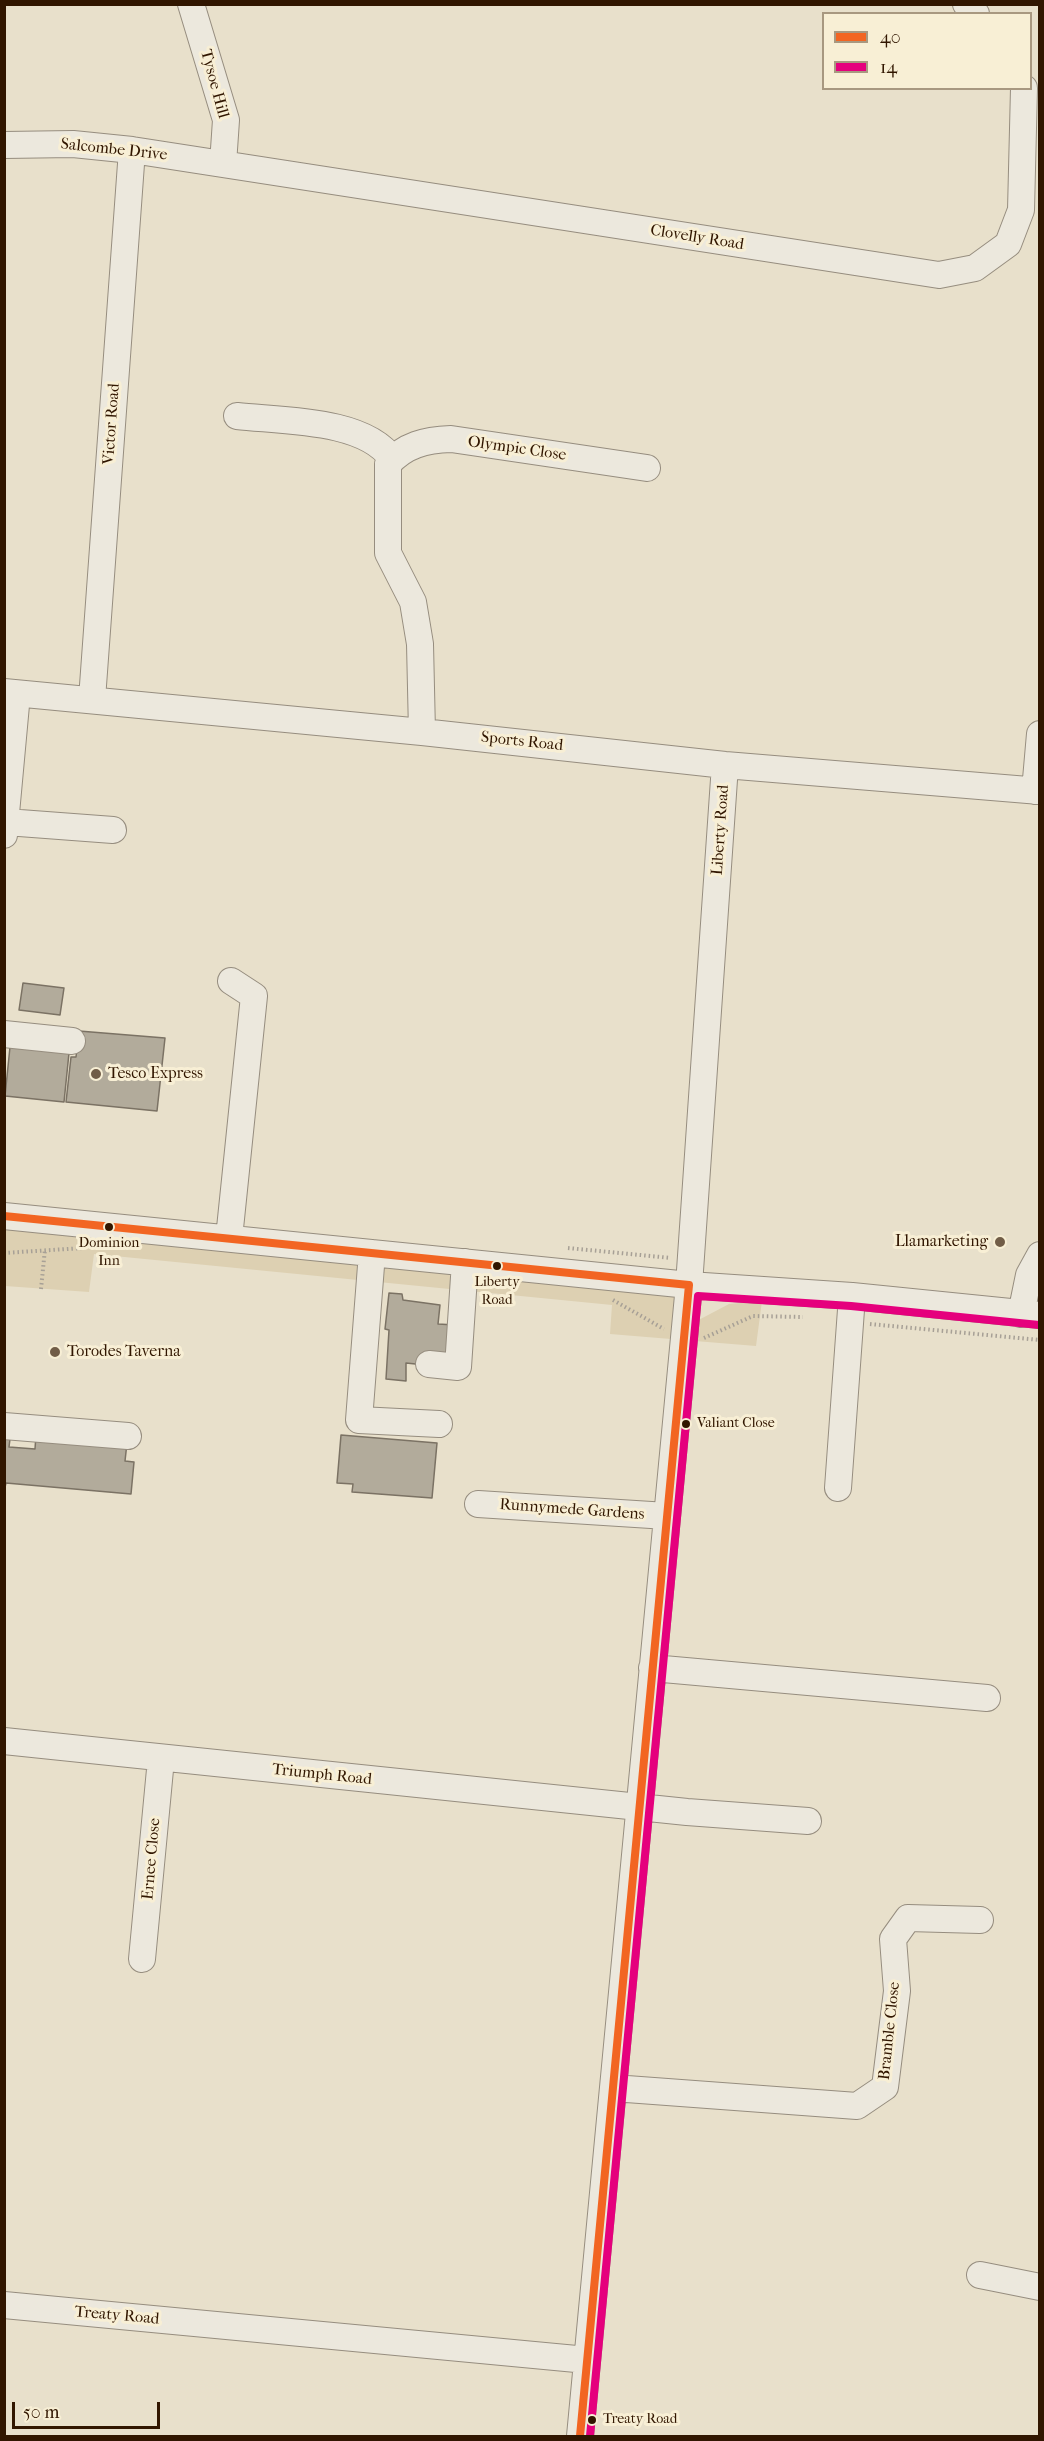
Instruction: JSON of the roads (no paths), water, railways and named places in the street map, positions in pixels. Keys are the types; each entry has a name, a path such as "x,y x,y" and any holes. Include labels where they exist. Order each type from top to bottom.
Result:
{"street":[{"name":"Tysoe Hill","path":"191,4 226,120 223,164"},
{"name":"Clovelly Road","path":"223,164 939,275 975,268 1008,244 1021,210 1031,135 1024,90"},
{"name":"Salcombe Drive","path":"4,145 73,144 132,150 223,164"},
{"name":"Victor Road","path":"92,699 132,150"},
{"path":"237,416 345,429 371,438 385,448 392,459 388,464 386,492 388,553 413,602 420,644 422,732"},
{"name":"Olympic Close","path":"392,459 400,451 428,440 451,439 647,468"},
{"name":"Sports Road","path":"11,693 422,732 725,765 1037,791"},
{"path":"11,693 5,829 113,830"},
{"path":"1037,791 1040,734"},
{"name":"Liberty Road","path":"580,2436 690,1272 725,765"},
{"path":"229,1238 254,996 231,981"},
{"path":"4,1034 72,1041"},
{"path":"4,1216 465,1262 690,1272 852,1296 1030,1314 1029,1275 1040,1255"},
{"path":"372,1253 359,1420 439,1424"},
{"path":"429,1364 458,1367 465,1262"},
{"path":"838,1488 852,1296"},
{"path":"4,1426 128,1436"},
{"name":"Runnymede Gardens","path":"478,1504 667,1516"},
{"path":"652,1668 987,1698"},
{"name":"Triumph Road","path":"4,1741 639,1807 808,1821"},
{"name":"Ernee Close","path":"142,1959 161,1759"},
{"name":"Bramble Close","path":"612,2088 857,2106 885,2087 897,1990 893,1939 908,1918 980,1920"},
{"path":"980,2275 1040,2287"},
{"name":"Treaty Road","path":"4,2305 587,2360"}],"place":[{"name":"Tesco Express","path":"96,1074"},
{"name":"Dominion Inn","path":"109,1227"},
{"name":"Llamarketing","path":"1000,1242"},
{"name":"Liberty Road","path":"497,1266"},
{"name":"Torodes Taverna","path":"55,1352"},
{"name":"Valiant Close","path":"686,1424"},
{"name":"Treaty Road","path":"592,2420"}]}
